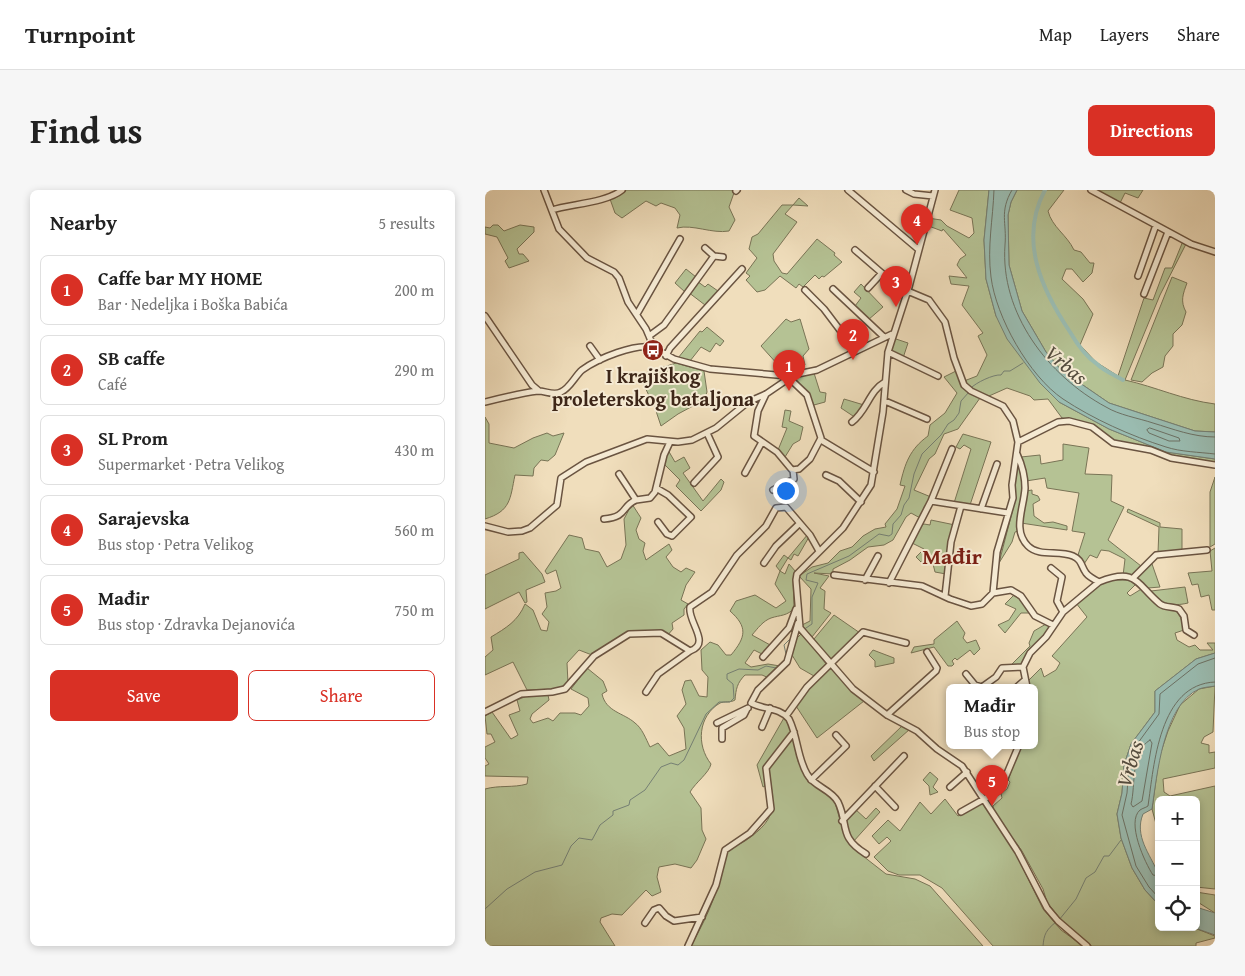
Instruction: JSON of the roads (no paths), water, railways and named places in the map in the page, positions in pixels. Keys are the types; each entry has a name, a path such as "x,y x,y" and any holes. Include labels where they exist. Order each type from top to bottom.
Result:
{"street":[{"path":"544,190 559,229 587,258 614,272 619,278 628,302 637,314 649,341 654,348 666,356 710,369 788,378 815,371 855,350 892,334"},
{"path":"552,210 574,207 622,190"},
{"path":"849,190 918,249"},
{"path":"722,740 722,728 745,714 758,690 787,662 798,623 796,576 839,533 861,502 875,472 885,401 888,352 934,193 914,194 905,190"},
{"path":"1091,190 1168,232 1194,245 1215,252"},
{"path":"1138,276 1156,225"},
{"path":"1144,294 1168,232"},
{"path":"637,314 680,239"},
{"path":"705,248 714,256 723,257"},
{"path":"855,250 881,274 907,291 927,298 943,318 958,372 970,390 993,400 1006,409 1013,421 1018,442 1012,485 1013,498 997,557 993,594"},
{"path":"485,402 539,391 561,392 582,371 600,360 649,341 664,325 714,256"},
{"path":"666,356 695,320 742,269"},
{"path":"868,288 881,274"},
{"path":"833,289 884,337"},
{"path":"805,290 855,350"},
{"path":"485,316 532,385 539,391"},
{"path":"590,346 600,360"},
{"path":"888,352 938,376"},
{"path":"485,526 508,532 526,530 557,505 559,482 562,477 574,469 598,456 639,441 658,439 670,442 685,442 707,433 751,400 766,394 788,378"},
{"path":"788,378 807,395 821,440 875,472"},
{"path":"852,422 866,405 871,394 885,382"},
{"path":"766,394 758,411 754,432 755,438 777,452 793,470 793,479 773,490"},
{"path":"885,401 927,419"},
{"path":"1018,442 1058,422 1069,421 1092,427 1113,443 1151,450 1171,458 1215,465"},
{"path":"694,483 718,457 707,433"},
{"path":"793,470 799,469 807,463 821,440"},
{"path":"604,519 621,515 632,501 650,498 656,488 663,455 670,442"},
{"path":"745,473 762,442"},
{"path":"889,583 931,501 952,449"},
{"path":"1017,454 1023,468 1025,488 1019,525 1022,538 1028,546 1035,550 1063,552 1077,558 1087,574 1099,582"},
{"path":"981,509 997,464"},
{"path":"619,474 636,500"},
{"path":"826,475 839,481 861,502"},
{"path":"656,488 668,495 691,517 672,536 667,534 658,522"},
{"path":"931,501 1008,513"},
{"path":"945,596 948,587 950,551 961,506"},
{"path":"646,692 658,674 695,650 699,641 698,632 690,616 690,607 712,592 737,555 766,526 776,508 787,507 799,524 810,535 819,551"},
{"path":"764,563 799,524"},
{"path":"1133,578 1156,555 1207,550"},
{"path":"865,580 878,556"},
{"path":"1051,568 1062,577 1057,601 1063,612"},
{"path":"834,575 922,586 950,600 974,606 984,603 993,594 1009,590 1014,591 1035,616 1053,625"},
{"path":"1026,684 1023,667 1030,654 1046,638 1063,612 1099,582 1114,578 1133,578 1143,585 1160,604 1179,609 1184,616 1186,630 1194,635"},
{"path":"763,657 789,628 798,607"},
{"path":"798,623 829,664 853,689 887,715 917,731 967,772 1019,852 1047,908 1057,920 1087,946"},
{"path":"786,716 807,687 864,631 906,643"},
{"path":"485,712 521,694 552,692 565,688 594,656 629,634 661,633 690,652"},
{"path":"887,715 936,671 937,668 927,652"},
{"path":"986,684 1002,668 1023,667"},
{"path":"966,674 974,684"},
{"path":"1020,684 1025,680"},
{"path":"751,703 770,708 786,716 794,732 799,759 811,780 834,797 839,804 842,820 850,841 866,854"},
{"path":"762,727 770,708"},
{"path":"717,723 747,709"},
{"path":"688,946 716,884 725,850 750,833 771,809 766,768 794,732"},
{"path":"811,780 846,746 836,735"},
{"path":"961,812 1003,787 1017,749"},
{"path":"842,820 904,756"},
{"path":"950,788 967,772"},
{"path":"875,786 895,807"},
{"path":"645,923 654,910 659,908 665,916 674,921 702,917"}],"water":[{"path":"989,190 1017,190 1011,202 1008,215 1009,265 1022,311 1046,352 1061,370 1109,403 1195,431 1215,432 1215,459 1166,452 1109,429 1059,402 1040,383 1007,339 996,316 986,279 984,240"},
{"name":"Vrbas","path":"1215,653 1215,686 1199,689 1187,697 1177,710 1164,743 1152,809 1143,814 1141,822 1140,830 1144,845 1155,867 1155,901 1145,890 1132,868 1121,838 1117,814 1122,793 1124,765 1131,744 1155,712 1155,691 1196,659"},
{"path":"1200,908 1215,913 1215,935 1200,930"}],"waterway":[{"name":"Vrbas","path":"1045,190 1037,209 1034,227 1034,246 1043,282 1050,299 1082,350 1106,371 1123,380"},
{"path":"971,388 985,379 1001,375 1004,371 1010,371 1023,363"},
{"path":"803,630 812,624 812,597 818,583 806,580 807,574 849,556 879,534 889,536 892,534 893,524 901,515 904,505 909,498 914,474 922,454 941,435 948,424 954,420 959,413 961,401 969,392"},
{"path":"786,654 784,645 792,637"},
{"path":"485,909 507,889 535,872 562,865 571,846 579,838 592,840 600,825 613,815 613,811 629,805 630,800 645,790 661,767 671,763 678,765 684,760 706,714 719,702 730,702 734,698 733,684 727,679 727,674 739,669 758,670 766,666 776,668 786,658"},
{"path":"1059,920 1076,899 1086,878 1095,872 1104,856 1109,856 1121,840"},
{"path":"1043,946 1046,932 1056,922"}],"place":[{"name":"Sarajevska","path":"917,245"},
{"name":"SL Prom","path":"896,307"},
{"name":"I krajiškog proleterskog bataljona","path":"653,350"},
{"name":"SB caffe","path":"853,360"},
{"name":"Caffe bar MY HOME","path":"789,391"},
{"name":"Mađir","path":"992,806"}],"district":[{"name":"Mađir","path":"952,556"}]}
